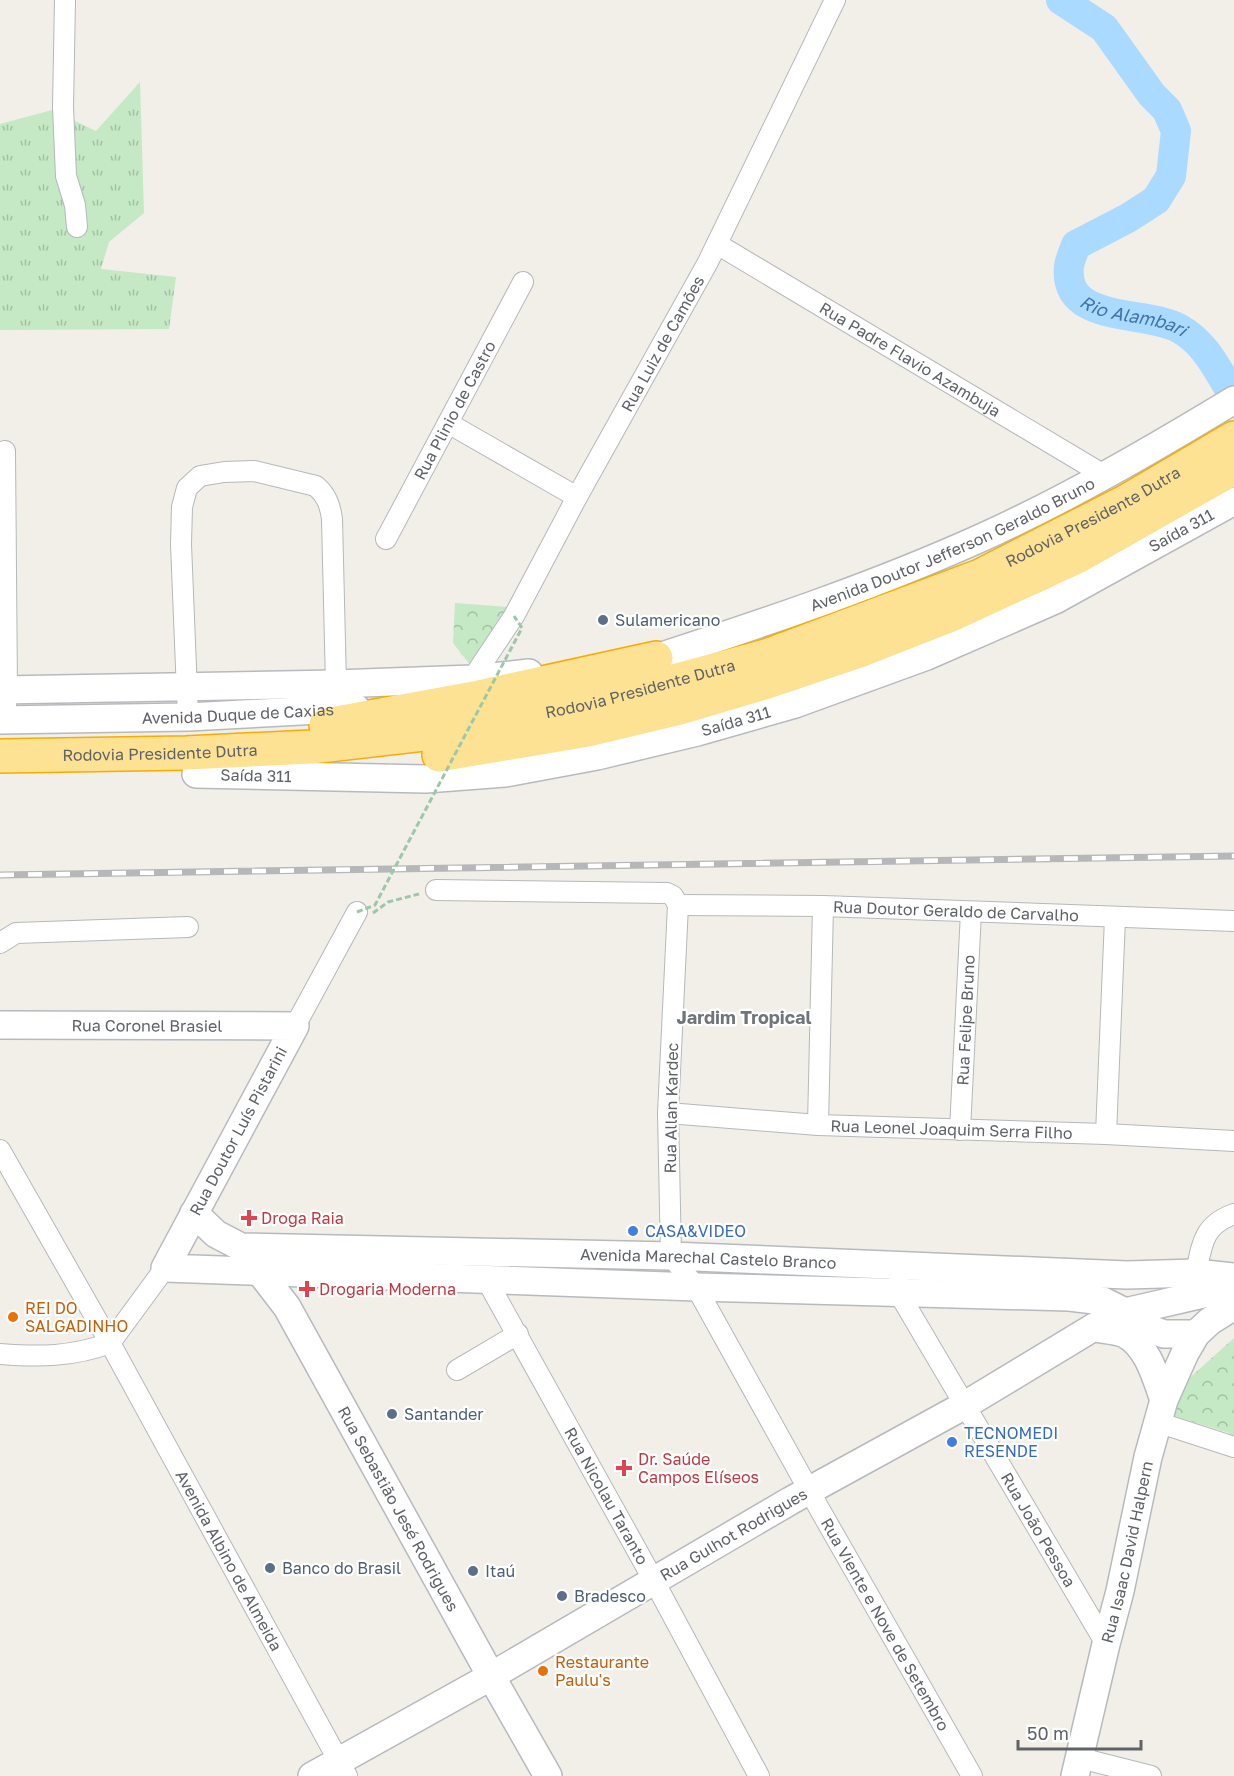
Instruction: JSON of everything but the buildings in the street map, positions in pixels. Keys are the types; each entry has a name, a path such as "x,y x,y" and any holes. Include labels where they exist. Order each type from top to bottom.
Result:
{"highway":[{"name":"Rodovia Presidente Dutra","path":"0,756 191,763 373,763 470,750 588,730 680,708 862,650 949,616 1002,592 1079,556 1230,455"},
{"path":"191,763 260,735 474,698 656,658"},
{"name":"Rodovia Presidente Dutra","path":"0,777 191,763"}],"street":[{"path":"66,0 63,107 66,176 75,205 77,227"},
{"name":"Rua Luiz de Camões","path":"472,679 514,616 717,244 835,0"},
{"name":"Rua Padre Flavio Azambuja","path":"717,244 1104,475"},
{"name":"Rua Plinio de Castro","path":"387,539 523,282"},
{"name":"Avenida Doutor Jefferson Geraldo Bruno","path":"656,658 778,618 888,578 985,536 1104,475 1234,400"},
{"path":"448,423 577,497"},
{"path":"3,719 4,451"},
{"path":"189,717 181,544 182,507 187,488 200,476 254,471 316,486 323,492 329,502 332,519 336,684"},
{"name":"Saída 311","path":"191,763 426,779 505,774 597,756 697,732 795,704 927,656 1055,600 1234,501"},
{"name":"Avenida Duque de Caxias","path":"3,690 188,688 472,679 656,658"},
{"name":"Avenida Duque de Caxias","path":"3,719 189,717 349,708 408,702 451,692 472,679"},
{"name":"Rua Doutor Geraldo de Carvalho","path":"436,890 1234,921"},
{"name":"Rua Allan Kardec","path":"672,899 668,1113 672,1256"},
{"path":"818,1125 824,906"},
{"name":"Rua Doutor Luís Pistarini","path":"110,1343 165,1268 357,912"},
{"name":"Rua Felipe Bruno","path":"960,1130 971,912"},
{"path":"1106,1134 1115,918"},
{"path":"0,944 16,933 188,927"},
{"name":"Rua Coronel Brasiel","path":"0,1025 295,1026"},
{"name":"Rua Leonel Joaquim Serra Filho","path":"668,1113 818,1125 1106,1134 1234,1141"},
{"name":"Avenida Albino de Almeida","path":"0,1150 110,1343 343,1768"},
{"name":"Avenida Marechal Castelo Branco","path":"194,1213 216,1234 241,1247 672,1256 1083,1298 1103,1301 1125,1312 1150,1329 1164,1334 1196,1334"},
{"path":"1196,1273 1202,1242 1209,1230 1222,1219 1234,1214"},
{"name":"Rua Sebastião Jesé Rodrigues","path":"241,1247 287,1307 548,1776"},
{"name":"Rua Viente e Nove de Setembro","path":"672,1256 696,1287 972,1776"},
{"name":"Avenida Marechal Castelo Branco","path":"165,1268 696,1287 898,1279 1196,1273 1234,1277"},
{"name":"Rua Nicolau Taranto","path":"486,1279 654,1581 759,1776"},
{"name":"Rua João Pessoa","path":"898,1279 965,1405 1106,1644"},
{"name":"Rua Gulhot Rodrigues","path":"312,1776 343,1768 491,1676 810,1490 965,1405 1094,1327 1125,1312 1234,1287"},
{"path":"1196,1334 1210,1321 1234,1306"},
{"path":"1094,1327 1124,1334 1135,1342 1153,1370 1161,1411 1234,1447"},
{"path":"457,1370 518,1334"},
{"name":"Rua Isaac David Halpern","path":"1077,1767 1161,1411 1185,1353 1196,1334"},
{"path":"0,1354 41,1357 87,1351 110,1343"},
{"path":"1077,1767 1151,1776"}],"path":[{"path":"357,912 375,906 522,628 514,616"},
{"path":"357,912 372,913 388,902 436,890"}],"green space":[{"path":"140,82 144,213 109,242 101,269 176,277 169,329 0,330 0,124 52,110 96,131"},
{"path":"455,603 509,607 474,670 453,643"},
{"path":"1234,1338 1234,1438 1229,1433 1171,1415 1185,1382"}],"waterway":[{"name":"Rio Alambari","path":"1061,0 1104,28 1152,95 1167,110 1176,131 1171,176 1156,200 1128,218 1076,245 1069,266 1071,285 1079,298 1093,307 1165,323 1189,335 1205,350 1234,396"}],"railway":[{"path":"0,875 1234,856"}],"place":[{"name":"Sulamericano","path":"603,620"},
{"name":"Droga Raia","path":"249,1218"},
{"name":"CASA&VIDEO","path":"633,1231"},
{"name":"Drogaria Moderna","path":"307,1289"},
{"name":"REI DO SALGADINHO","path":"13,1317"},
{"name":"Santander","path":"392,1414"},
{"name":"TECNOMEDI RESENDE","path":"952,1442"},
{"name":"Dr. Saúde Campos Elíseos","path":"624,1468"},
{"name":"Banco do Brasil","path":"270,1568"},
{"name":"Itaú","path":"473,1571"},
{"name":"Bradesco","path":"562,1596"},
{"name":"Restaurante Paulu's","path":"543,1671"}],"district":[{"name":"Jardim Tropical","path":"744,1018"}]}
